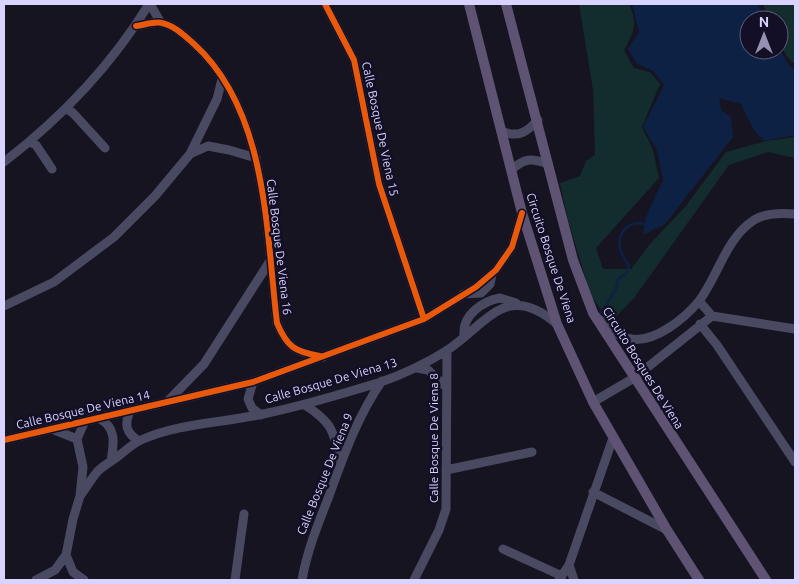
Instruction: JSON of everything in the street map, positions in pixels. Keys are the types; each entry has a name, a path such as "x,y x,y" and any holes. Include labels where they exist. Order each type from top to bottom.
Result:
{"main road":[{"name":"Circuito Bosque De Viena","path":"470,4 522,213 557,324 593,402 667,530 699,580"},
{"name":"Circuito Bosques De Viena","path":"506,4 538,120 573,260 593,313 766,580"}],"street":[{"path":"4,162 67,109 105,66 136,26 150,4 161,23 136,26"},
{"name":"Calle Bosque De Viena 15","path":"325,4 354,60 379,184 424,320"},
{"name":"Calle Bosque De Viena 16","path":"161,23 181,32 206,55 239,108 256,158 265,207 277,323 284,341 302,353 324,357"},
{"path":"4,306 54,282 114,237 155,196 190,154 217,99 222,78"},
{"path":"67,109 73,113 105,148"},
{"path":"501,131 518,135 528,132 538,120"},
{"path":"30,142 36,145 52,169"},
{"path":"190,154 208,146 256,158"},
{"path":"511,170 526,159 534,158 548,164"},
{"name":"Calle Bosque De Viena 13","path":"167,403 253,382 424,320 463,294 491,279 512,248 522,213"},
{"path":"593,313 614,332 632,339 659,334 674,324 699,301 731,242 755,219 779,213 795,214"},
{"path":"167,403 204,364 270,261"},
{"path":"463,294 475,295 481,293 491,279"},
{"path":"491,279 493,292 500,298 544,312 557,324"},
{"path":"475,295 479,300 478,307"},
{"path":"464,335 466,320 478,307 500,298"},
{"path":"699,301 712,316 795,329"},
{"name":"Calle Bosque De Viena 13","path":"80,496 98,470 139,441 201,424 261,415 305,405 382,381 417,368 447,350 499,309 516,304"},
{"path":"593,402 634,378 712,316"},
{"path":"700,324 717,345 795,462"},
{"name":"Calle Bosque De Viena 8","path":"414,580 439,530 446,509 447,350"},
{"path":"417,368 428,370 447,388"},
{"name":"Calle Bosque De Viena 9","path":"302,580 306,556 342,462 370,399 382,381"},
{"path":"253,382 248,399 252,408 261,415"},
{"name":"Calle Bosque De Viena 14","path":"4,440 167,403"},
{"path":"305,405 320,415 333,429 342,462"},
{"path":"130,411 126,421 126,428 130,435 139,441"},
{"path":"98,418 108,423 112,430 114,441 111,461"},
{"path":"36,580 55,570 66,555 73,518 80,496 83,467 77,439 85,421"},
{"path":"52,428 77,439"},
{"path":"504,549 560,578 569,565 613,438"},
{"path":"446,470 532,452"},
{"path":"83,467 98,470"},
{"path":"593,492 667,530"},
{"path":"228,580 236,577 244,514"},
{"path":"66,555 73,572 84,580"},
{"path":"569,565 574,580"}],"green space":[{"path":"579,4 629,4 632,10 634,27 624,50 634,68 650,72 660,84 642,127 653,150 659,178 596,248 603,269 631,269 650,244 685,207 726,152 766,141 795,137 795,158 768,152 729,165 634,298 611,322 591,296 568,220 560,183 580,176 586,161 595,155 593,90"},
{"path":"763,4 795,4 795,64 789,59 789,10 766,10"}],"water":[{"path":"632,4 758,4 761,10 739,10 739,60 786,60 795,71 795,135 764,141 753,129 741,104 719,98 721,110 731,117 733,137 665,224 643,235 646,217 663,180 657,150 643,127 664,85 653,71 637,64 628,49 639,32"}],"waterway":[{"path":"600,314 616,289 618,279 626,274 629,266 620,248 622,232 625,228 634,224 645,224"}],"cycle path":[{"path":"325,4 354,60 379,184 424,319"},
{"path":"136,26 153,23 167,24 180,32 194,44 218,71 237,103 250,138 259,174 270,250 277,323 284,338 293,347 304,353 320,356"},
{"path":"4,440 253,382 424,319 476,287 496,270 512,247 522,213"}]}
